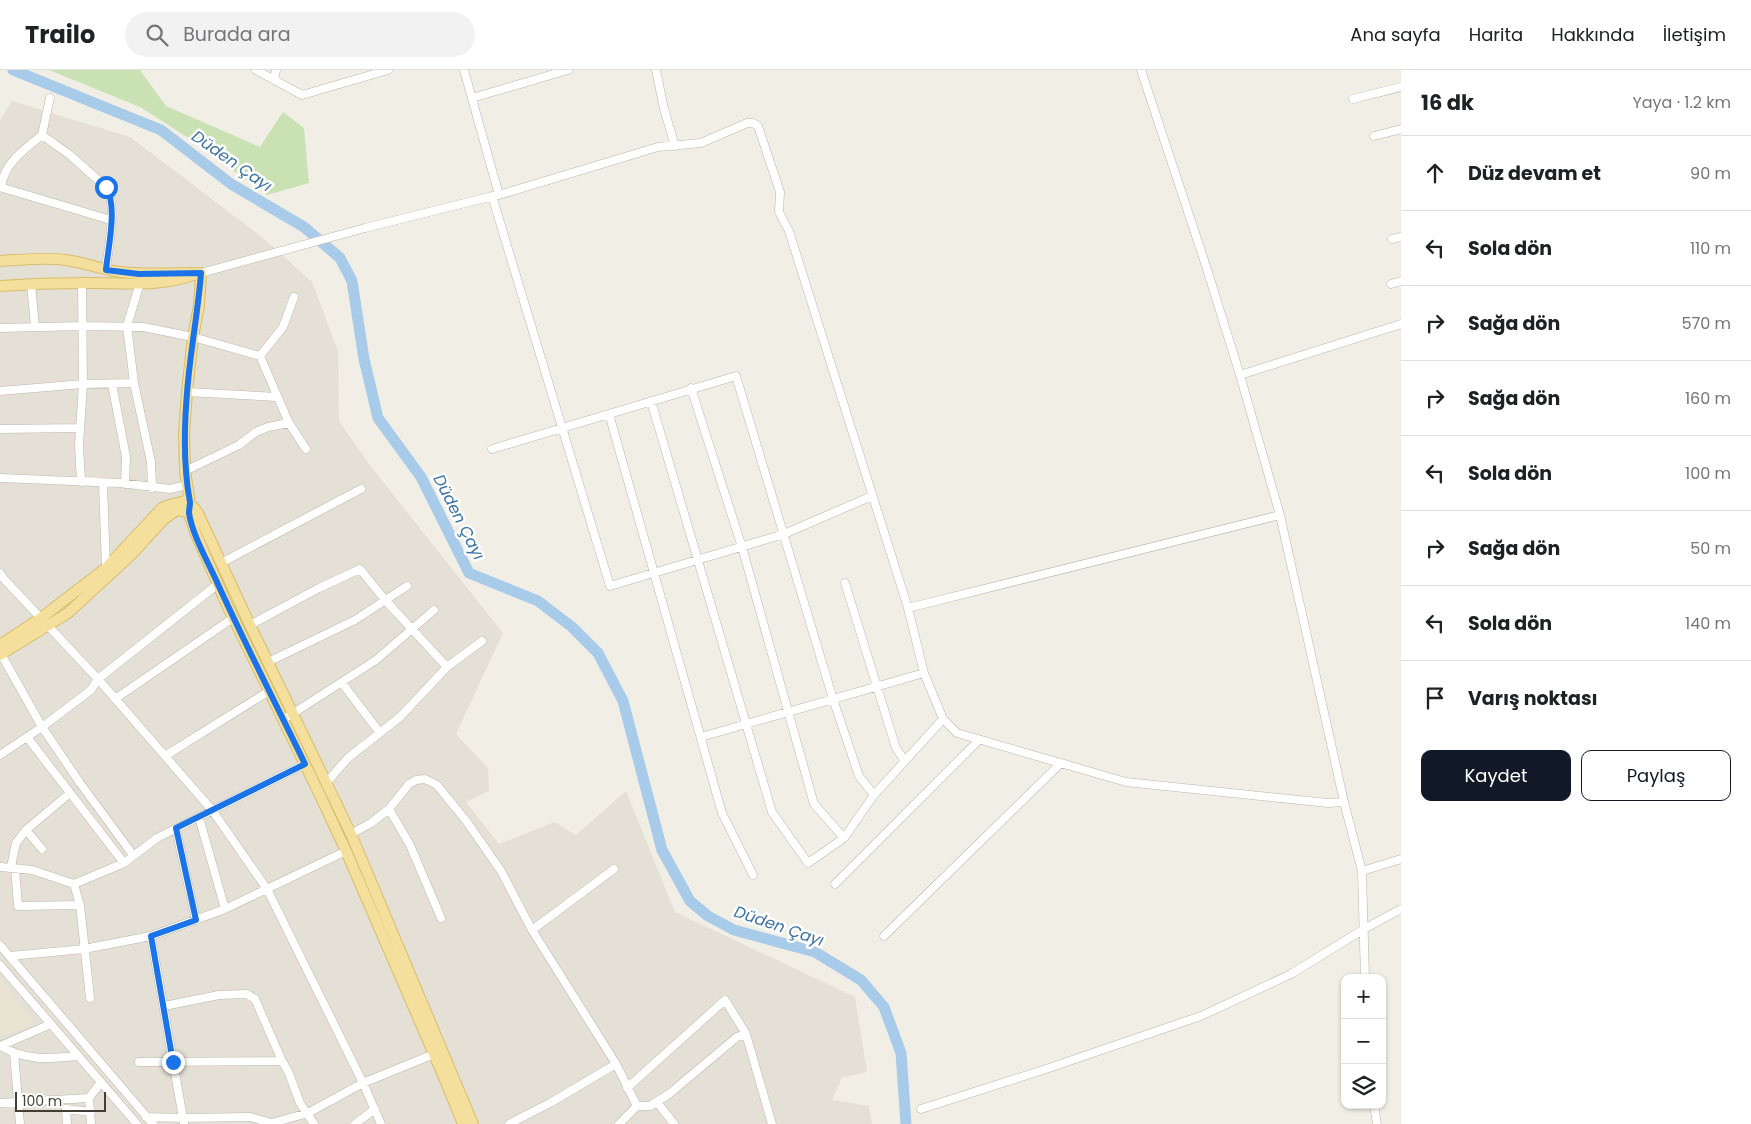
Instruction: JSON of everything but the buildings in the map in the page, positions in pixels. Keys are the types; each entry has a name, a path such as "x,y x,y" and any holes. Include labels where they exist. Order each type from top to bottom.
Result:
{"main road":[{"path":"0,261 52,259 66,260 106,270 139,274 201,273"},
{"path":"0,286 82,282 140,283 182,279 201,273"},
{"path":"201,273 184,434 185,471 189,505 195,532 233,618 346,851 434,1054 462,1124"},
{"path":"0,645 41,618 106,568 162,508 189,505 197,511 250,625 352,834 473,1124"},
{"path":"0,655 68,614 133,553 175,507"}],"street":[{"path":"256,70 302,95 388,70"},
{"path":"274,80 276,70"},
{"path":"464,70 496,196 562,428 610,586 784,534 872,496"},
{"path":"472,98 568,70"},
{"path":"656,70 674,146"},
{"path":"1140,70 1207,269 1280,515 1344,802 1362,871 1365,974"},
{"path":"1353,99 1401,87"},
{"path":"50,98 42,135 18,154 5,173 0,187 111,220"},
{"path":"201,273 496,196 648,150 701,143 746,123 753,123 758,126 780,192 780,212 789,230 908,608 924,673 943,719 957,733 1126,782 1328,803 1344,802"},
{"path":"1374,136 1401,129"},
{"path":"42,135 70,155 106,187 111,200 106,270"},
{"path":"1392,239 1401,237"},
{"path":"1391,284 1401,281"},
{"path":"81,482 79,428 83,384 82,282"},
{"path":"140,283 127,326 134,383 148,448 152,488"},
{"path":"31,284 35,327"},
{"path":"260,356 283,327 294,297"},
{"path":"1240,375 1401,324"},
{"path":"0,328 143,327 193,337 260,356"},
{"path":"260,356 289,423 306,449"},
{"path":"492,449 736,376 832,699 859,776 874,795"},
{"path":"0,391 83,384 134,383"},
{"path":"112,384 126,457 125,484"},
{"path":"691,388 742,547 814,804 844,838"},
{"path":"187,392 278,397"},
{"path":"651,401 772,812 808,863 844,838 874,795 943,719"},
{"path":"609,414 722,813 753,875"},
{"path":"185,471 239,444 256,432 268,427 289,423"},
{"path":"0,429 79,428"},
{"path":"0,478 125,484 170,489 187,485"},
{"path":"103,483 106,568"},
{"path":"170,489 175,507"},
{"path":"221,563 360,489"},
{"path":"908,608 1280,515"},
{"path":"250,625 319,588 360,569 447,667"},
{"path":"0,573 98,679 212,810 267,889 363,1083 381,1124"},
{"path":"845,583 896,748 905,761"},
{"path":"0,755 42,727 91,690 98,679 218,584"},
{"path":"268,662 355,620 408,586"},
{"path":"77,591 86,597"},
{"path":"283,719 376,660 434,610"},
{"path":"115,699 233,618"},
{"path":"326,783 348,758 400,717 447,667 482,641"},
{"path":"0,655 42,727 133,856"},
{"path":"701,737 924,673"},
{"path":"342,683 380,733"},
{"path":"164,756 269,690"},
{"path":"27,737 124,863"},
{"path":"835,884 979,740"},
{"path":"884,936 1062,763"},
{"path":"0,867 32,870 74,884 124,863 157,838 305,764"},
{"path":"352,834 371,823 389,809 409,784 416,780 425,780 437,785 467,822 501,872 532,930 616,1064 636,1106"},
{"path":"70,793 26,830 16,843 13,867 18,906 80,904"},
{"path":"389,809 410,845 441,918"},
{"path":"199,817 225,909"},
{"path":"176,828 196,920"},
{"path":"26,830 42,849"},
{"path":"10,956 84,949 151,936 225,909 346,851"},
{"path":"1362,871 1401,859"},
{"path":"532,930 614,869"},
{"path":"74,884 80,904 90,998"},
{"path":"921,1109 1201,1016 1291,974 1364,929 1401,909"},
{"path":"151,936 184,1121"},
{"path":"0,945 153,1124"},
{"path":"0,965 137,1124"},
{"path":"164,1006 219,995 247,994 255,998 300,1102 314,1124"},
{"path":"627,1088 725,1000 743,1026 772,1124"},
{"path":"50,1024 0,1046 25,1057 48,1059 77,1056"},
{"path":"619,1124 636,1106 650,1106 657,1102 737,1037 746,1034"},
{"path":"14,1053 20,1124"},
{"path":"146,1117 184,1121 250,1117 270,1123 308,1113 363,1083 434,1054"},
{"path":"139,1062 282,1061"},
{"path":"509,1124 550,1103 616,1064"},
{"path":"91,1124 89,1098 101,1082"},
{"path":"0,1103 89,1098"},
{"path":"657,1102 674,1124"},
{"path":"67,1124 66,1109 90,1112"},
{"path":"355,1124 375,1109"},
{"path":"1375,1109 1377,1124"}],"shaded area":[{"path":"12,101 130,137 262,237 312,282 338,351 339,421 372,468 503,633 456,734 488,768 489,791 466,802 499,844 554,822 576,835 626,791 675,912 855,997 867,1072 842,1078 832,1100 869,1106 872,1124 0,1124 0,120"},
{"path":"0,978 34,1024 0,1037"}],"green space":[{"path":"49,70 140,70 166,106 260,147 283,112 304,128 309,183 267,195 193,141 140,107"}],"waterway":[{"name":"Düden Çayı","path":"13,70 161,130 231,184 304,227 340,258 352,281 364,359 378,418 421,477 469,573 538,601 572,627 598,653 623,701 662,850 690,901 708,916 734,930 815,952 861,980 884,1007 901,1053 906,1124"}],"route":[{"path":"106,187 112,206 106,270 139,274 201,273 184,434 185,471 190,504 189,513 195,532 226,603 305,764 176,828 196,920 151,936 173,1062"}]}
